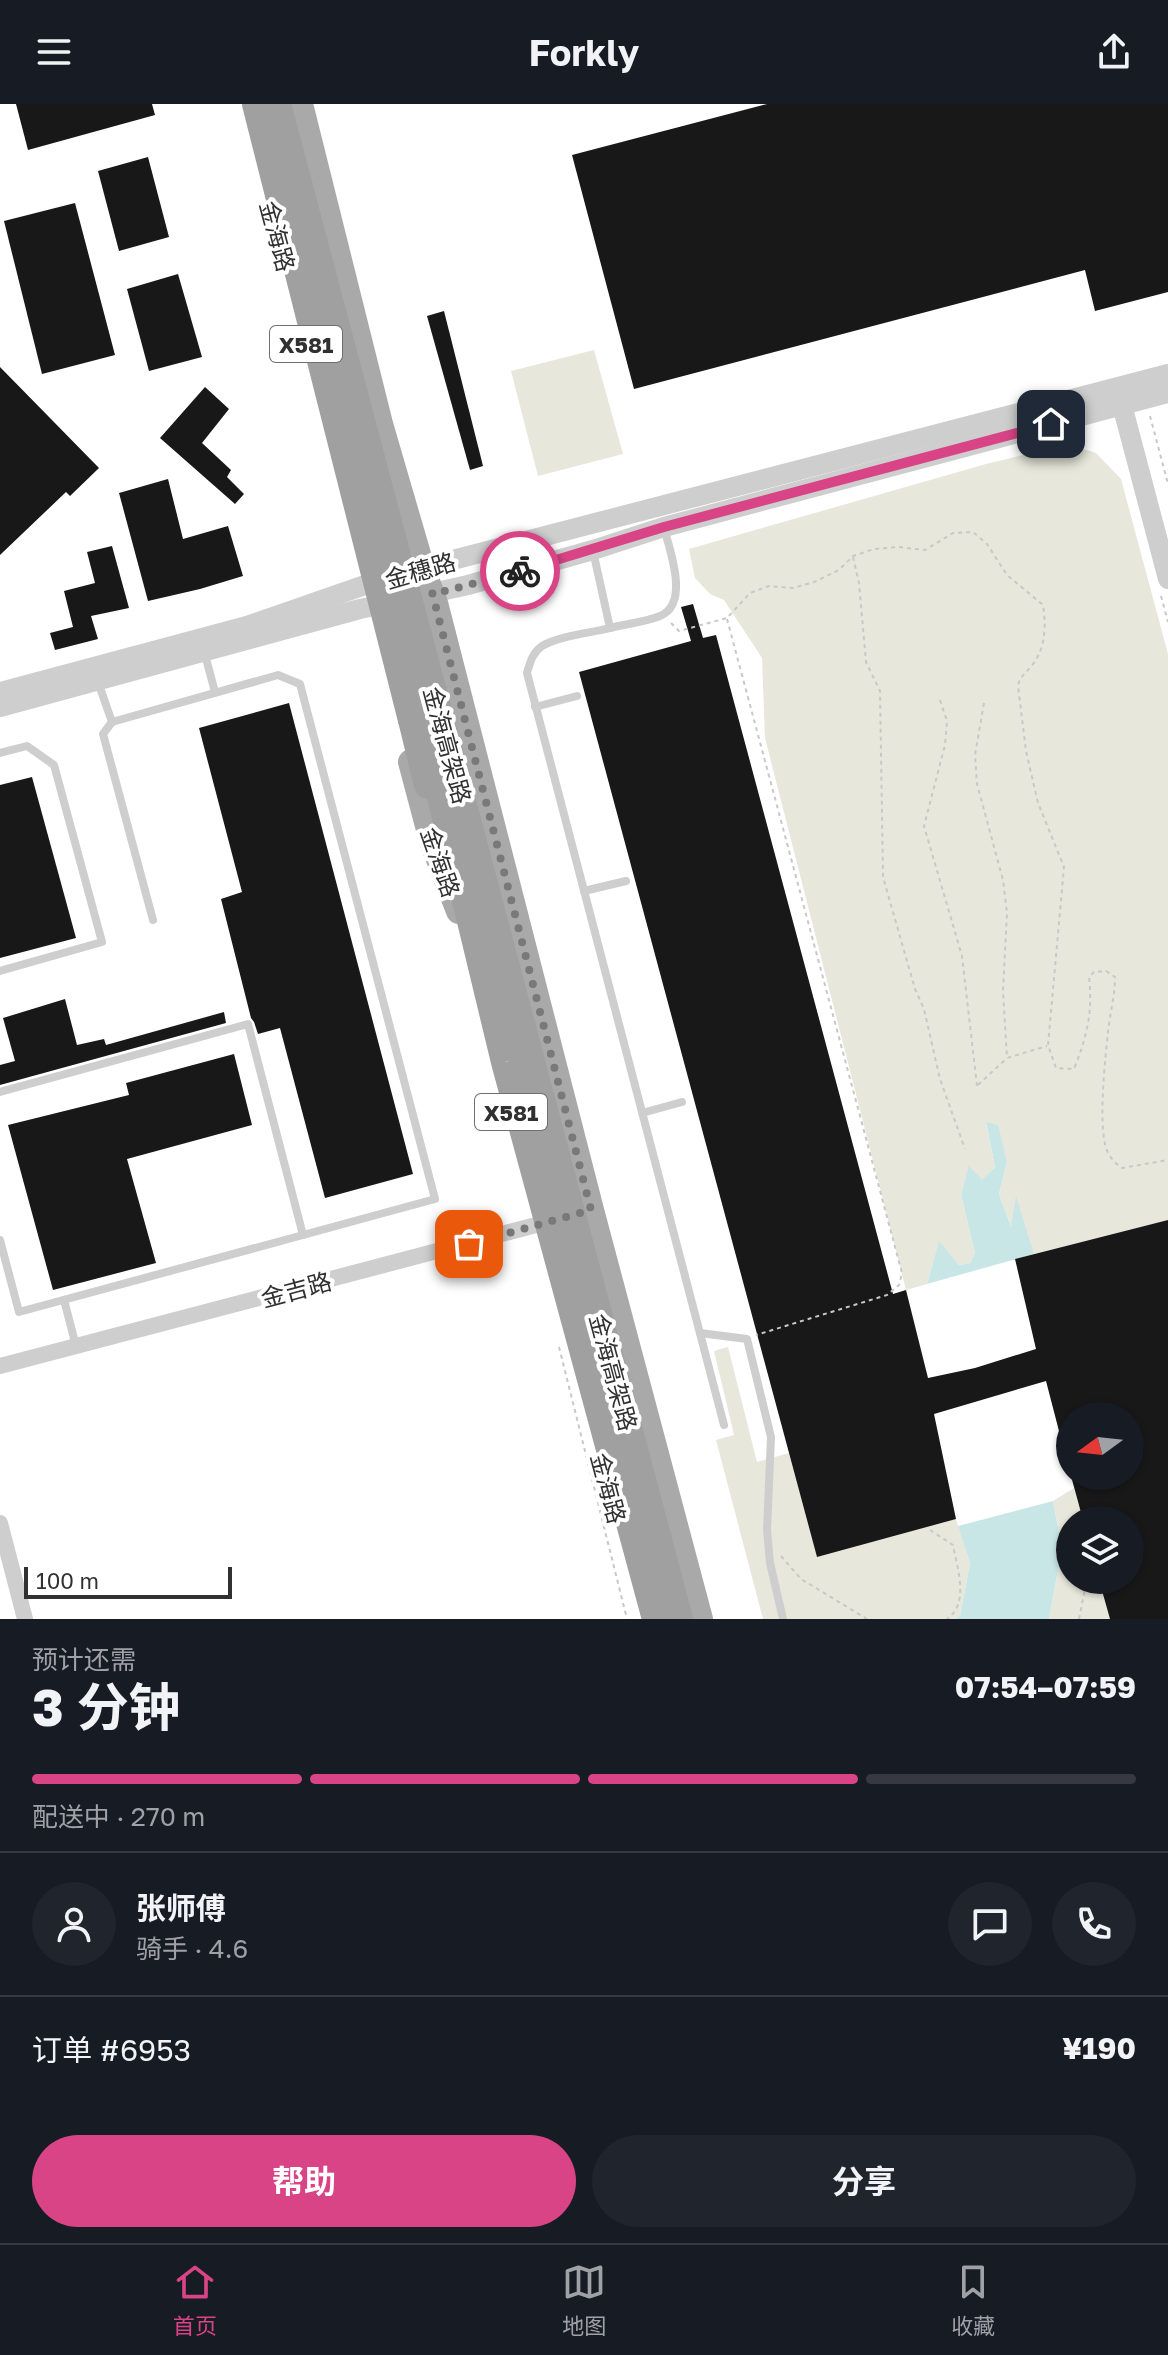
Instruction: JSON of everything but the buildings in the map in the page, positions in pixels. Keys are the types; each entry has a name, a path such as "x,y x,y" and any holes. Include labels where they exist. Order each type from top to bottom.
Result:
{"highway":[{"path":"258,104 458,911"},
{"name":"金海高架路","path":"258,104 409,661 505,1062 656,1619"},
{"name":"金海高架路","path":"277,104 679,1619"}],"main road":[{"name":"金海路","path":"243,104 364,571 367,596 432,841 458,911 644,1619"},
{"name":"X581","path":"300,104 380,424 427,580 700,1619"}],"street":[{"name":"金穗路","path":"427,580 446,591 664,527 1131,398 1168,374"},
{"name":"金穗路","path":"0,707 98,681 203,645 367,596 1131,398 1168,393"},
{"path":"1131,398 1168,528"},
{"path":"1131,398 1168,579"},
{"name":"金穗路","path":"0,692 203,645"},
{"name":"金吉路","path":"0,1366 591,1210"},
{"path":"0,1523 25,1619"}],"lane":[{"path":"664,527 677,579 672,606 663,615 541,647 531,658 527,673 724,1425"},
{"path":"593,550 610,628"},
{"path":"203,645 215,692"},
{"path":"0,1240 19,1312 435,1199 300,684 278,675 112,722 103,734 153,920"},
{"path":"98,681 112,722"},
{"path":"535,707 577,696"},
{"path":"0,753 27,746 54,765 102,942 0,971"},
{"path":"584,891 626,881"},
{"path":"0,1092 248,1024 303,1235"},
{"path":"642,1113 682,1102"},
{"path":"64,1300 76,1346"},
{"path":"700,1333 747,1339 771,1437 767,1530 770,1563 783,1619"}],"path":[{"path":"1131,398 1168,484"},
{"path":"663,615 679,631 727,618 750,593 769,586 793,588 814,582 839,570 853,556 874,549 898,547 925,550 953,533 973,532 987,544 1007,575 1043,605 1046,628 1038,656 1033,666 1020,677 1018,686 1026,751 1038,803 1064,867 1048,1045 1056,1068 1074,1069 1088,1031 1092,999 1089,977 1094,972 1106,971 1115,977 1108,1032 1105,1146 1113,1162 1122,1168 1168,1160"},
{"path":"853,556 859,583 866,662 880,691 883,877 915,989 924,1009 940,1079 965,1149"},
{"path":"727,618 902,1273 899,1285 887,1295 747,1339"},
{"path":"940,700 947,721 945,745 924,826 962,956 977,1086 1007,1058 1048,1045"},
{"path":"984,703 975,755 977,784 1003,880 1007,913 1003,991 1007,1058"},
{"path":"767,1530 780,1555 801,1579 867,1619"},
{"path":"930,1530 953,1545 962,1587 954,1614 947,1619"},
{"path":"1079,1619 1084,1594"}],"shaded area":[{"path":"594,350 623,454 538,476 511,371"},
{"path":"1068,444 1096,453 1121,479 1168,654 1168,1220 1015,1259 1033,1254 1016,1199 1012,1228 999,1194 1007,1162 986,1123 995,1167 982,1181 970,1166 961,1195 975,1253 970,1263 959,1265 939,1242 927,1284 906,1290 765,738 762,658 724,600 710,594 695,578 689,549 986,464"},
{"path":"728,1347 757,1462 789,1453 817,1556 956,1519 970,1563 960,1616 955,1619 763,1619 716,1440 734,1435 714,1351"},
{"path":"1075,1490 1079,1506 1056,1506 1056,1516 1053,1501"},
{"path":"1056,1581 1056,1594 1103,1594 1110,1619 1049,1619"}],"water":[{"path":"986,1122 998,1125 1007,1162 999,1194 1011,1226 1016,1196 1034,1254 927,1284 939,1241 959,1265 970,1263 975,1253 961,1195 969,1165 982,1180 995,1167"},
{"path":"1053,1501 1056,1516 1056,1581 1049,1619 955,1619 960,1616 970,1563 958,1526"}],"way so far":[{"path":"469,1244 591,1210 432,592 520,571"}],"route":[{"path":"520,571 664,527 1051,424"}]}
